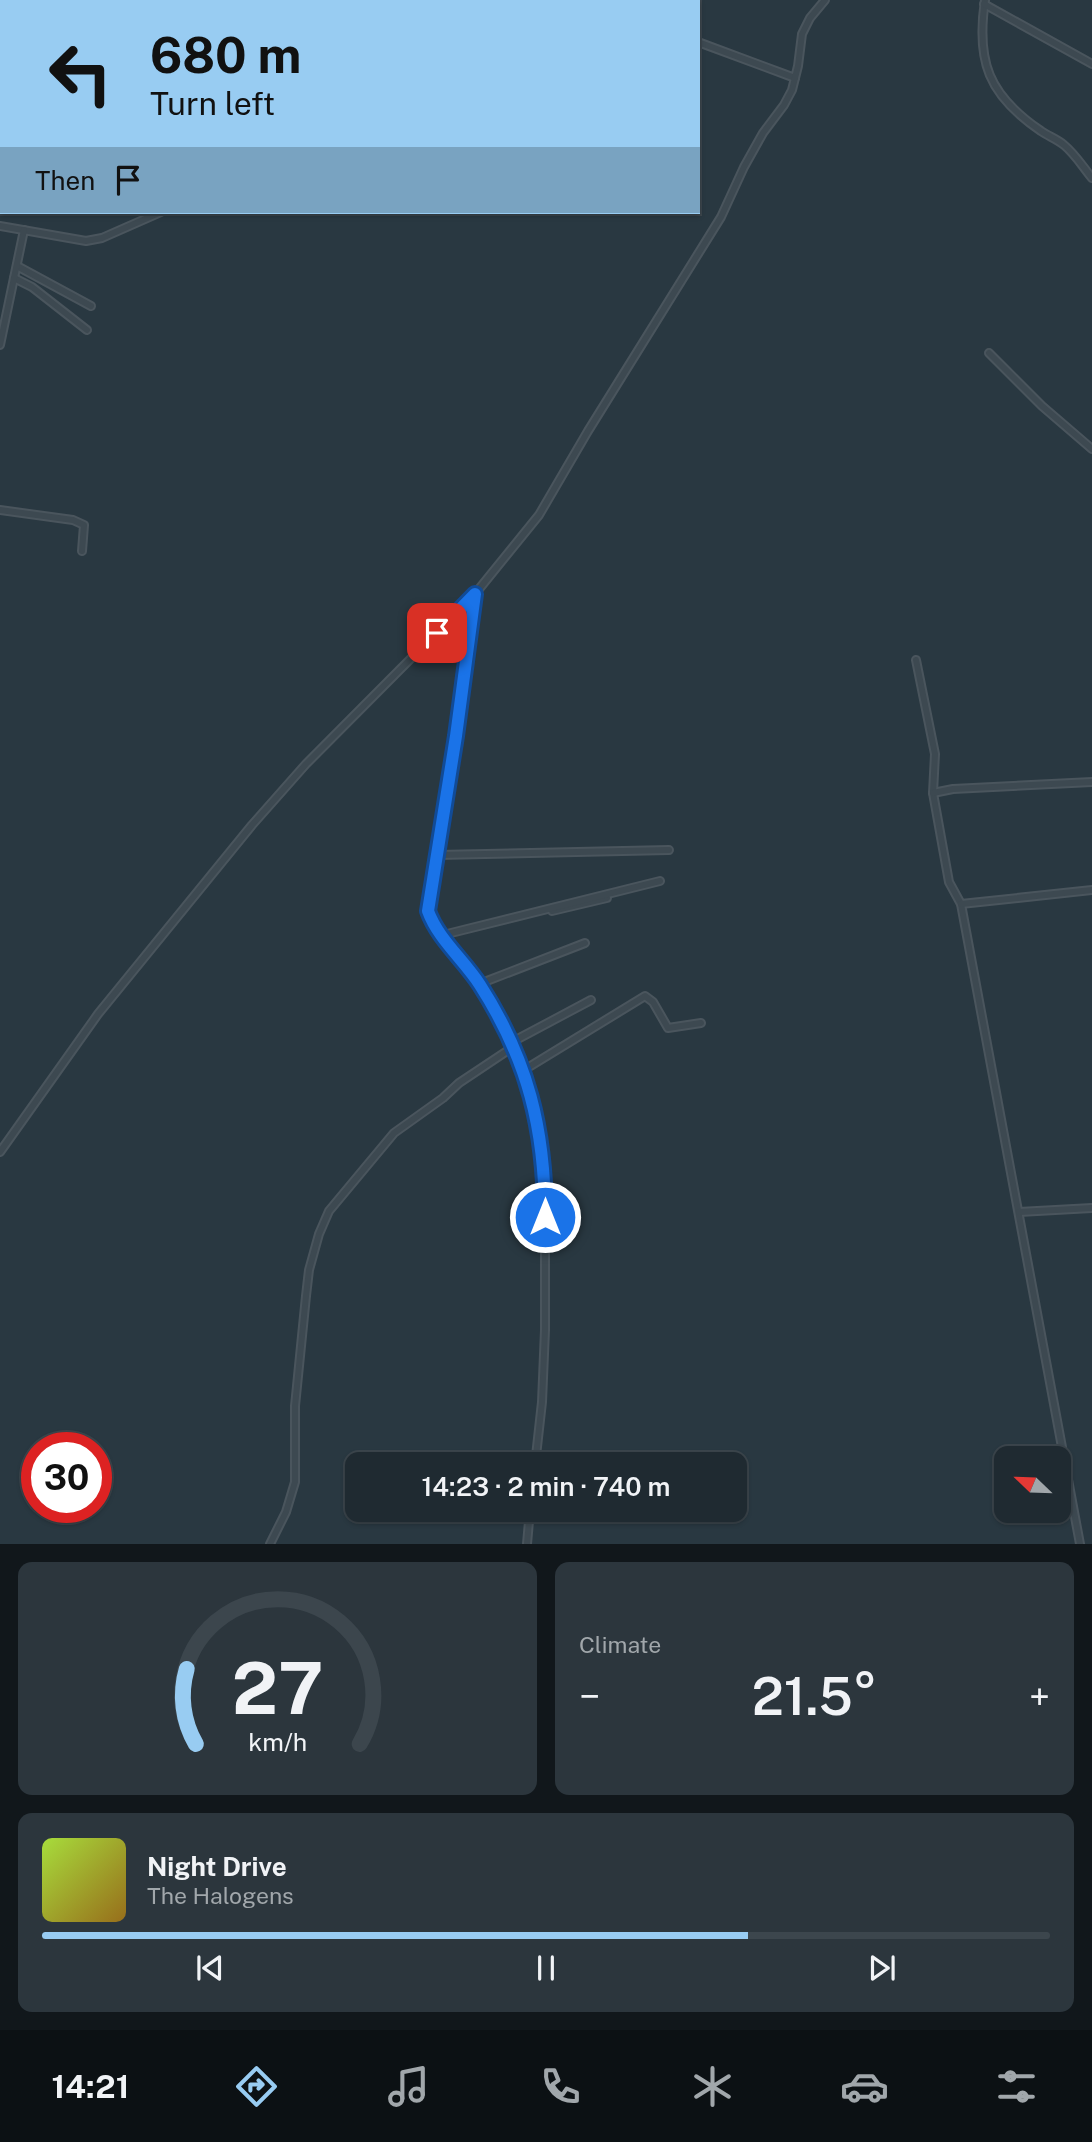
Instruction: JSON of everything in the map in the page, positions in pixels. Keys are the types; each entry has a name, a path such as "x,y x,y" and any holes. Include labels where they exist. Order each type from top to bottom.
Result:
{"street":[{"path":"0,1152 98,1014 252,825 306,764 475,594 539,515 721,217 744,167 784,105 795,78 802,34 810,18 825,0"},
{"path":"1092,64 985,2 980,31 985,66 996,90 1020,115 1063,144 1092,178"},
{"path":"700,43 795,78"},
{"path":"0,226 86,241 102,238 157,214"},
{"path":"0,345 24,230"},
{"path":"17,266 90,306"},
{"path":"15,278 32,287 87,330"},
{"path":"989,353 1042,406 1092,449"},
{"path":"0,510 50,516 84,525 82,551"},
{"path":"475,594 428,911 433,923 480,984 513,1044 535,1108 545,1190 545,1330 536,1452"},
{"path":"916,660 935,754 933,793 949,882 961,904 1080,1544"},
{"path":"933,793 954,789 1092,782"},
{"path":"437,855 669,850"},
{"path":"444,937 660,881"},
{"path":"961,904 1092,890"},
{"path":"444,937 607,898"},
{"path":"480,984 585,943"},
{"path":"524,1070 645,996 653,1002 668,1028 701,1023"},
{"path":"270,1544 286,1512 295,1482 295,1406 309,1270 319,1234 329,1212 394,1133 513,1044 591,1000"},
{"path":"1019,1212 1092,1208"},
{"path":"527,1544 529,1522"}],"route":[{"path":"437,633 475,594 428,911 433,923 480,984 524,1070 535,1108 544,1168 545,1217"}]}
